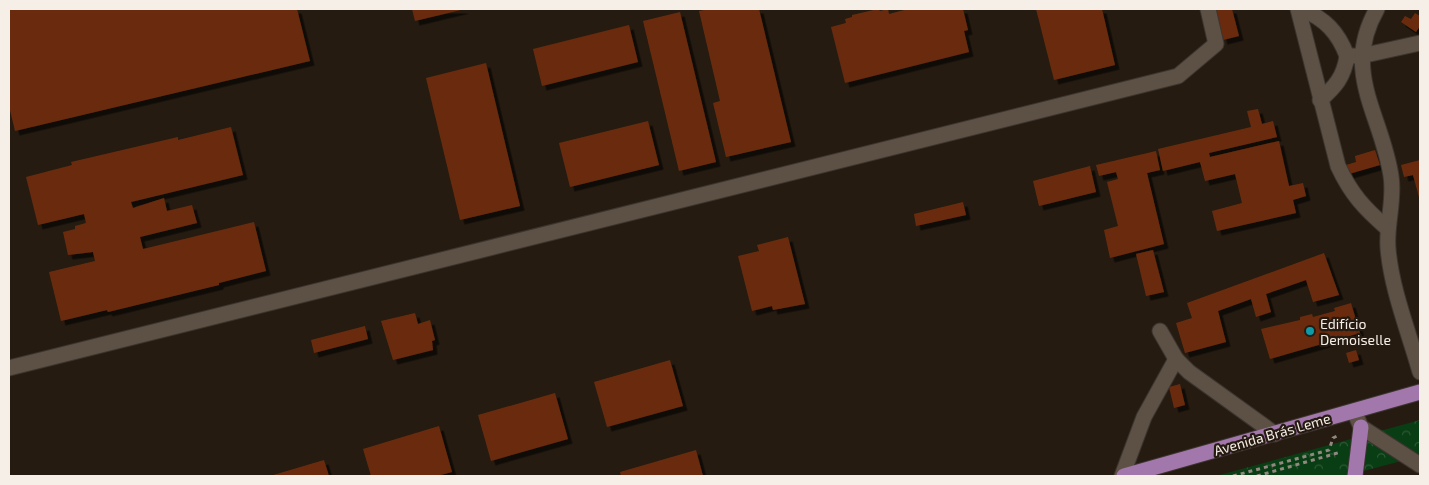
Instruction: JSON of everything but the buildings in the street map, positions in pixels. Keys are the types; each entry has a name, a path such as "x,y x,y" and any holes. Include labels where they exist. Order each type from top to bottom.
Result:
{"main road":[{"name":"Avenida Brás Leme","path":"1124,476 1275,434 1358,421 1420,392"},
{"path":"1355,476 1358,421"}],"street":[{"path":"9,368 1178,76 1216,44 1208,9"},
{"path":"1300,9 1327,23 1354,56 1383,145 1391,177 1392,202 1387,228 1390,265 1420,372"},
{"path":"1300,9 1320,100 1338,166 1350,191 1361,205 1387,228"},
{"path":"1320,100 1336,87 1380,10"},
{"path":"1354,56 1420,43"},
{"path":"1160,331 1176,359 1188,372 1275,434"},
{"path":"1124,476 1144,417 1176,359"},
{"path":"1358,421 1420,465"}],"path":[{"path":"1233,476 1329,450 1333,438 1358,421"}],"green space":[{"path":"1420,420 1420,456 1345,476 1216,476"}],"place":[{"name":"Edifício Demoiselle","path":"1310,331"}]}
